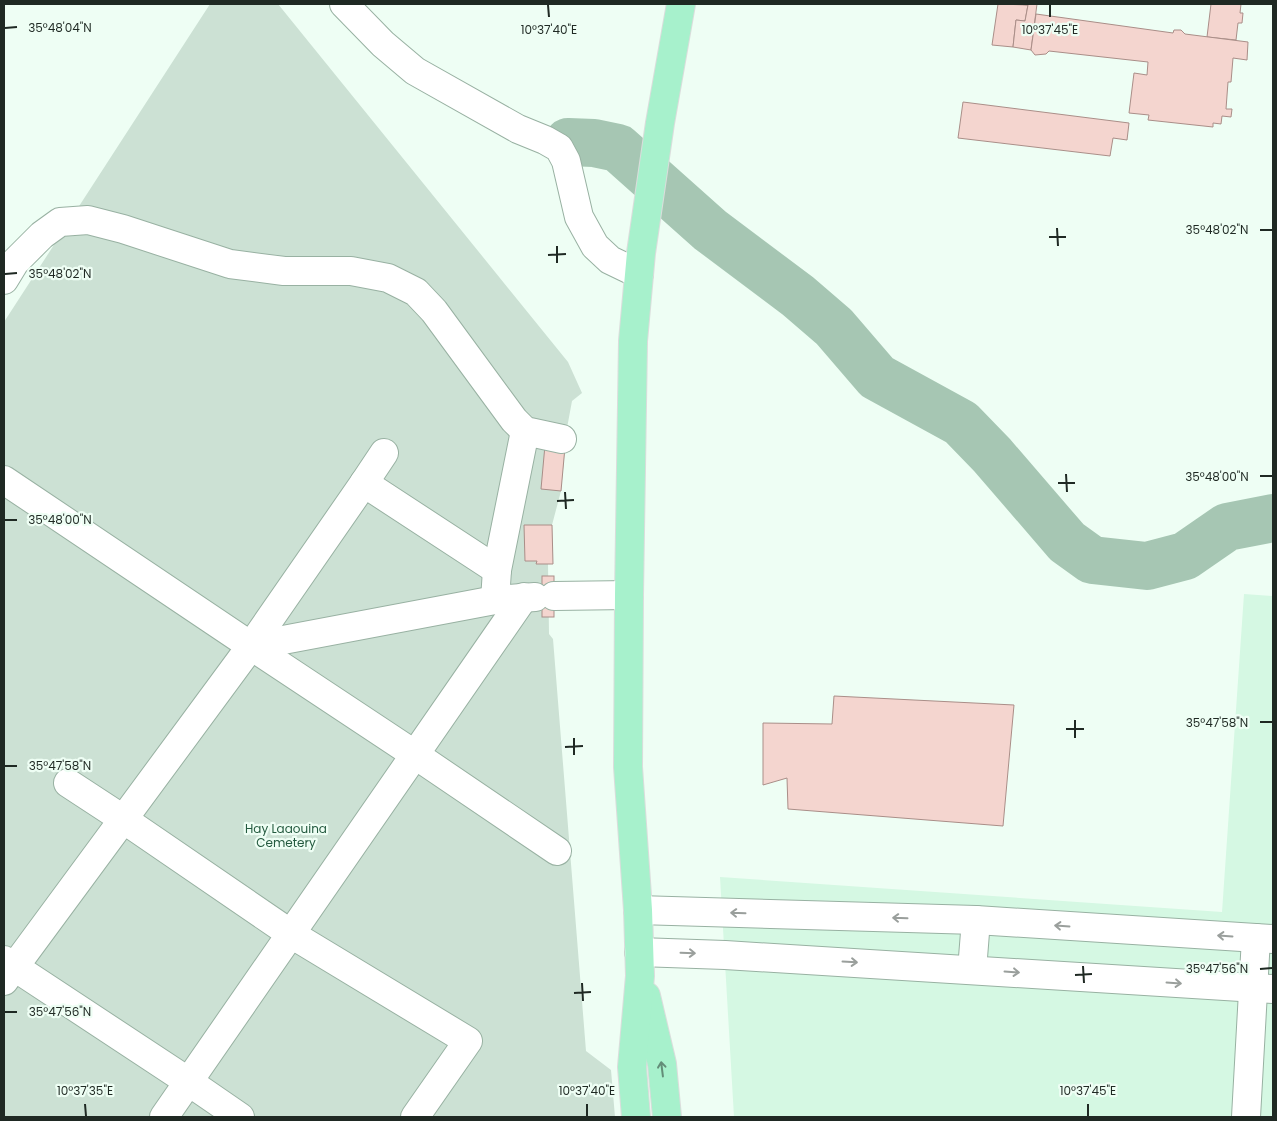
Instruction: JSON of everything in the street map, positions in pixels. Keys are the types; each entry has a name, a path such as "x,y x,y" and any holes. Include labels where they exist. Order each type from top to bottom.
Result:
{"main road":[{"path":"636,1117 632,1067 640,964 628,767 628,595 633,341 640,264 660,123 681,4"},
{"path":"640,964 662,1064 667,1117"}],"street":[{"path":"344,4 383,44 415,71 518,129 546,140 559,148 566,161 578,217 595,246 610,260 640,264"},
{"path":"4,280 15,262 42,235 60,222 88,220 123,229 230,264 284,272 351,271 388,278 416,292 434,310 514,420 525,432 562,439"},
{"path":"496,600 497,570 525,432"},
{"path":"240,1117 189,1082 7,969 123,819 251,646 384,453"},
{"path":"4,480 557,851"},
{"path":"364,483 497,570"},
{"path":"251,646 496,600 628,595"},
{"path":"164,1117 414,754 540,597"},
{"path":"68,783 291,934 468,1041 415,1117"},
{"path":"638,910 976,920 1264,939 1263,988 1246,1117"},
{"path":"972,970 976,920"},
{"path":"640,964 725,955 1263,988"}],"shaded area":[{"path":"1244,594 1273,596 1273,1117 734,1117 720,877 1222,912"}],"green space":[{"name":"Hay Laaouina Cemetery","path":"210,4 278,4 568,362 582,393 572,401 567,428 561,491 552,525 553,564 548,564 549,634 553,639 586,1051 611,1070 615,1117 4,1117 4,322"}],"building":[{"path":"998,4 1028,5 1025,21 1016,20 1013,47 992,45"},
{"path":"1017,4 1037,4 1031,50 1013,47 1016,20 1025,21 1028,5"},
{"path":"1211,4 1241,4 1240,13 1243,13 1242,23 1238,23 1236,40 1207,37"},
{"path":"1036,14 1173,33 1174,30 1181,30 1185,34 1248,42 1247,60 1233,58 1231,82 1228,82 1226,109 1232,109 1231,117 1222,116 1221,124 1213,123 1213,127 1148,120 1149,115 1129,113 1134,73 1147,75 1148,62 1049,51 1046,54 1035,55 1031,50"},
{"path":"963,102 1129,123 1127,140 1113,138 1110,156 958,138"},
{"path":"545,445 565,447 561,491 541,489"},
{"path":"524,525 552,525 553,564 536,564 537,561 525,561"},
{"path":"542,576 554,576 554,617 542,617"},
{"path":"834,696 1014,705 1003,826 788,809 787,778 763,785 763,723 832,724"}],"waterway":[{"path":"568,142 594,143 618,148 710,230 798,296 834,327 877,377 961,423 992,455 1067,542 1092,560 1147,566 1185,556 1227,527 1273,518"}]}
